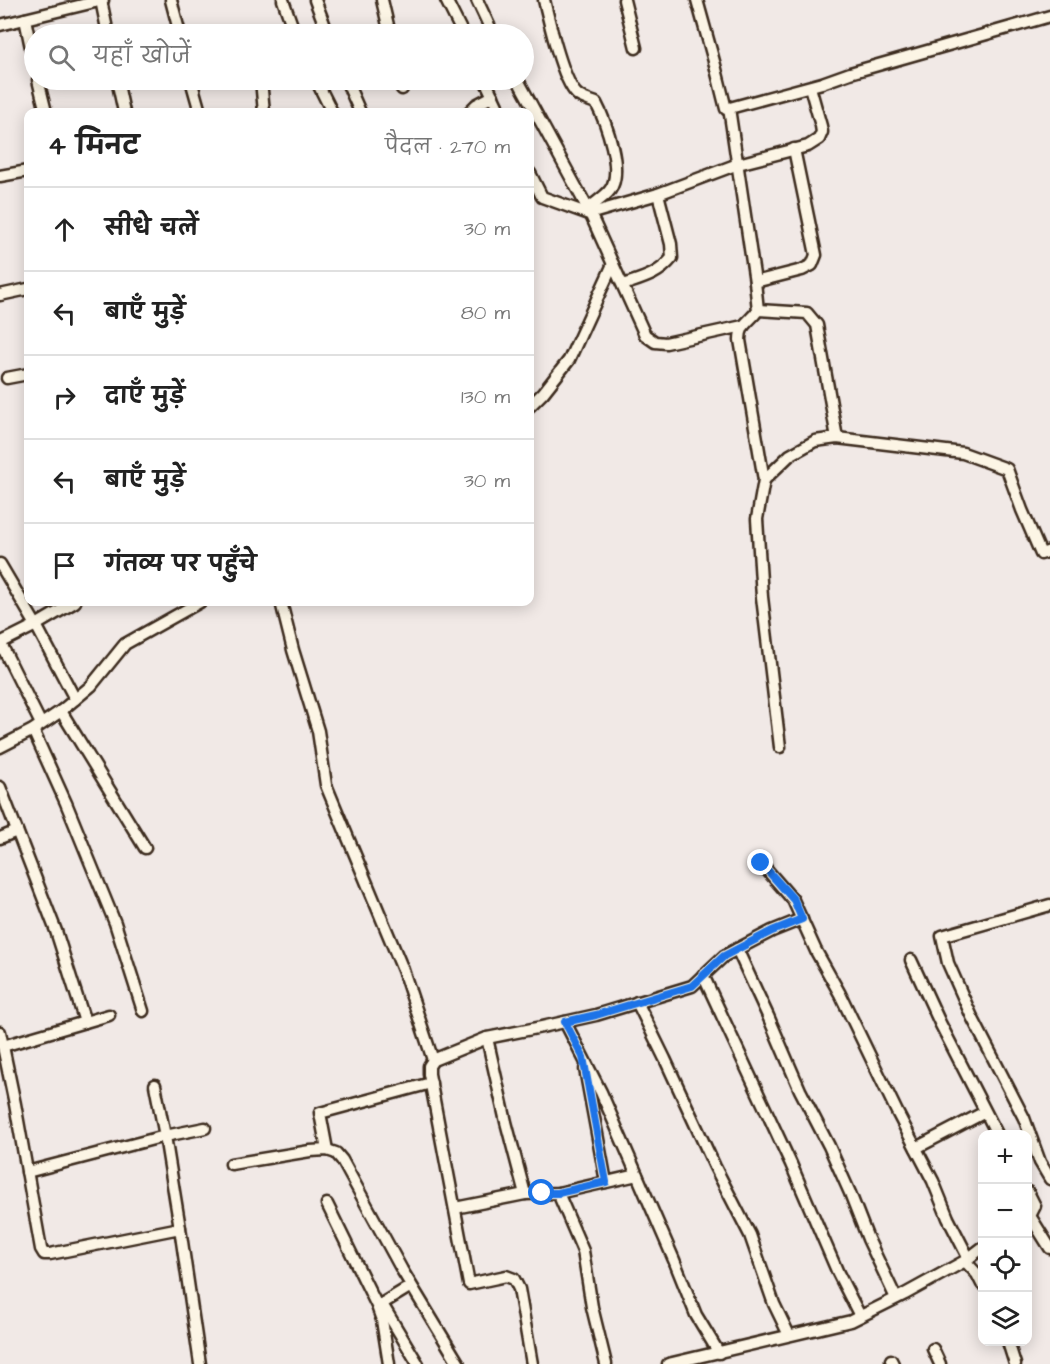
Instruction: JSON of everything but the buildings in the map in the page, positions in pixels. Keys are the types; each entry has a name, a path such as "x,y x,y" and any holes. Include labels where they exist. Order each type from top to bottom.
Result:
{"street":[{"path":"0,25 102,0 106,24"},
{"path":"171,0 177,24"},
{"path":"283,0 291,24"},
{"path":"315,0 324,24"},
{"path":"382,0 388,24"},
{"path":"446,0 458,24"},
{"path":"477,0 488,24"},
{"path":"544,0 557,51 569,82 578,95 596,103 604,118 616,169 611,190 588,212"},
{"path":"624,0 636,48"},
{"path":"697,0 726,109 810,87 850,73 1050,16"},
{"path":"25,19 26,24"},
{"path":"534,181 542,197 588,212 658,194 738,164 808,146 819,139 822,132 810,87"},
{"path":"40,90 45,108"},
{"path":"119,90 123,108"},
{"path":"194,90 199,108"},
{"path":"262,90 264,108"},
{"path":"321,90 330,108"},
{"path":"350,90 358,108"},
{"path":"490,90 498,108"},
{"path":"523,90 533,108"},
{"path":"473,108 493,96"},
{"path":"729,108 758,310 743,326 740,331 740,340 764,480 758,519 762,597 780,747"},
{"path":"534,110 588,212 645,335 656,342 666,343 743,326"},
{"path":"755,282 812,266 816,255 794,149"},
{"path":"0,176 24,172"},
{"path":"623,285 656,273 664,268 672,258 671,244 658,194"},
{"path":"534,402 569,360 613,264"},
{"path":"0,295 24,290"},
{"path":"758,310 807,313 817,325 837,438"},
{"path":"7,378 24,375"},
{"path":"764,480 790,455 814,441 837,438 963,453 1007,469 1041,554 1050,551"},
{"path":"0,564 24,605"},
{"path":"25,606 75,699"},
{"path":"68,606 0,642 37,727 115,923 143,1011"},
{"path":"0,747 61,711 91,686 125,644 184,606"},
{"path":"281,606 318,731 326,785 403,970 433,1060"},
{"path":"61,711 145,848"},
{"path":"0,787 56,931 85,1022"},
{"path":"0,838 17,831"},
{"path":"761,863 794,900 816,951 840,994 933,1181 966,1259 978,1276"},
{"path":"1050,905 942,936 948,963 972,1017 1024,1118 1040,1162 1050,1179"},
{"path":"532,1364 519,1289 514,1279 506,1276 469,1284 429,1066 433,1060 487,1038 596,1015 692,986 724,956 772,931 802,919"},
{"path":"737,949 800,1090 850,1192 868,1239 896,1299"},
{"path":"911,960 940,1023 995,1130"},
{"path":"703,975 791,1164 838,1273 860,1316"},
{"path":"637,1002 715,1167 750,1235 774,1304 789,1335"},
{"path":"3,1046 109,1015"},
{"path":"565,1022 601,1092 696,1315 719,1353"},
{"path":"0,1032 39,1240 44,1254 180,1228"},
{"path":"487,1038 525,1194"},
{"path":"583,1057 606,1182"},
{"path":"327,1150 320,1113 431,1083"},
{"path":"155,1085 180,1228 200,1364"},
{"path":"916,1148 985,1112"},
{"path":"27,1172 165,1136 205,1128"},
{"path":"231,1164 310,1151 327,1150 336,1153 411,1286 459,1364"},
{"path":"455,1208 525,1194 558,1193 637,1174"},
{"path":"558,1193 583,1251 592,1307 606,1364"},
{"path":"327,1204 380,1305 418,1364"},
{"path":"1032,1221 1050,1248"},
{"path":"668,1364 851,1321 896,1299 978,1251"},
{"path":"380,1305 411,1286"},
{"path":"380,1305 389,1364"},
{"path":"1010,1346 1015,1364"},
{"path":"933,1349 940,1364"}],"route":[{"path":"542,1193 558,1193 606,1182 583,1057 565,1022 692,986 724,956 772,931 802,919 794,900 761,863"}]}
